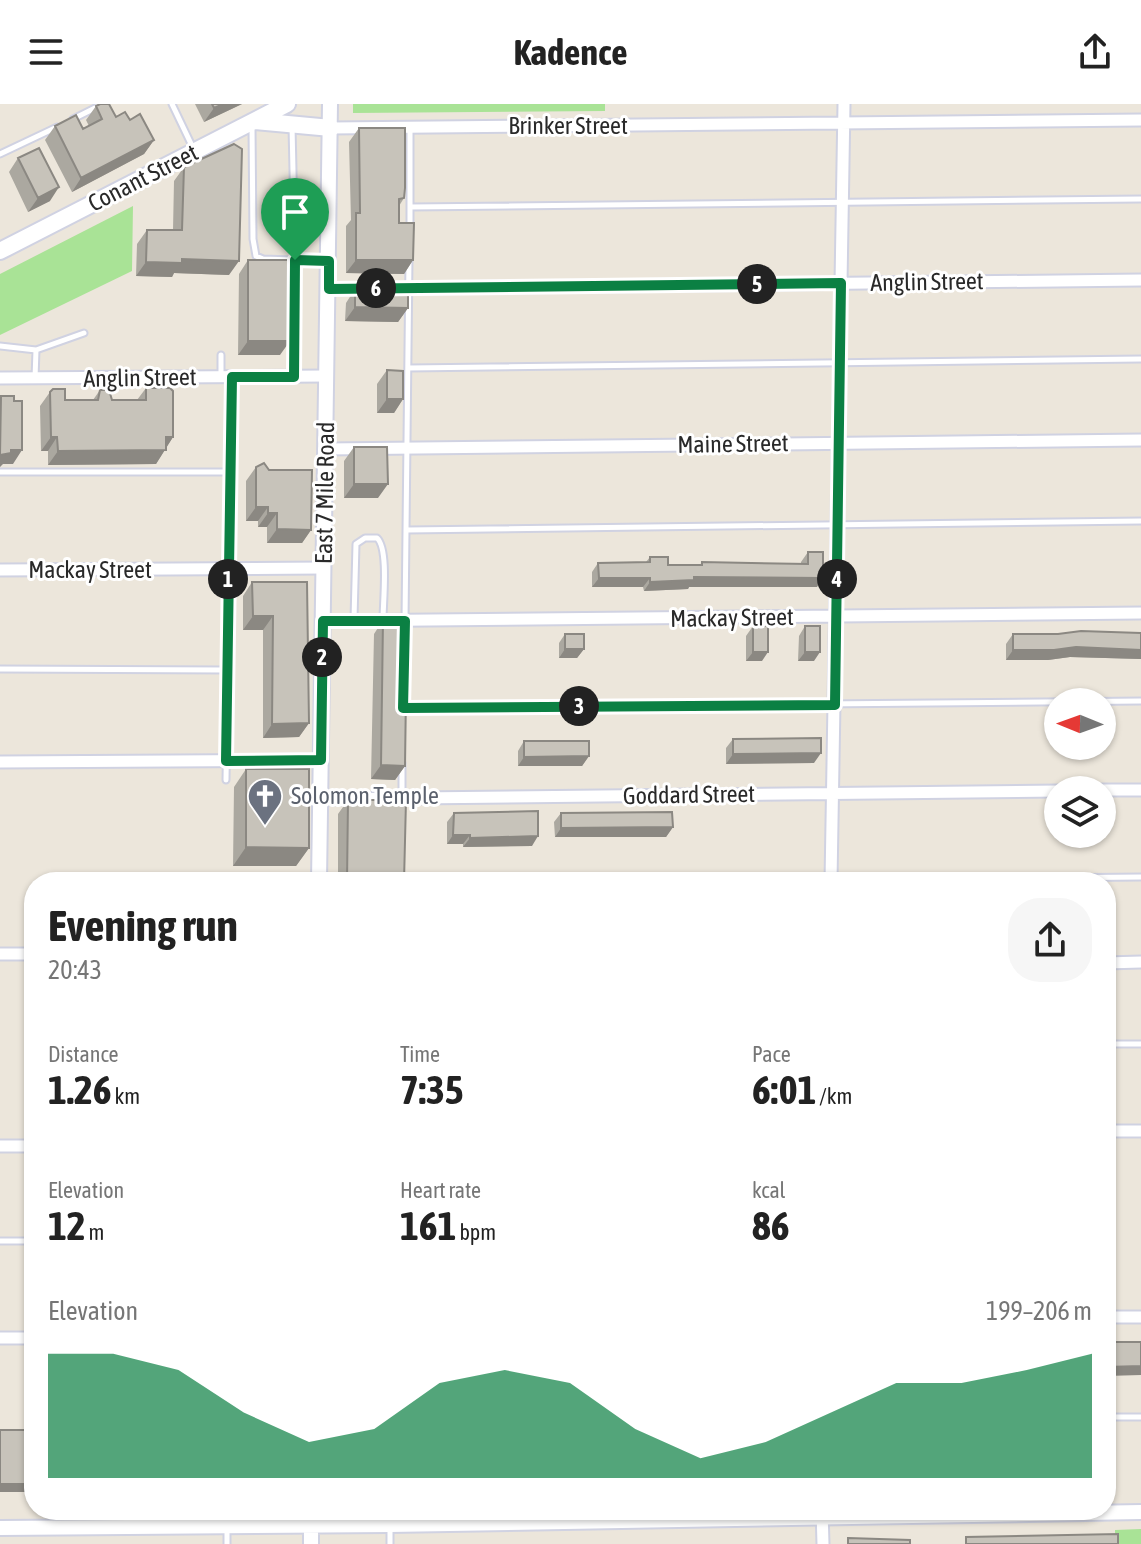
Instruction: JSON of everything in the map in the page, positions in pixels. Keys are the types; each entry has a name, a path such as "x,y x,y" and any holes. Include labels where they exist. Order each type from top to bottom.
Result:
{"main road":[{"name":"Conant Street","path":"0,251 287,104"},
{"path":"253,121 331,128"}],"street":[{"name":"East 7 Mile Road","path":"319,872 330,104"},
{"path":"831,872 844,104"},
{"name":"Brinker Street","path":"331,128 1141,120"},
{"name":"Anglin Street","path":"329,289 1141,280"},
{"name":"Anglin Street","path":"0,378 327,376"},
{"name":"Maine Street","path":"326,449 1141,440"},
{"name":"Mackay Street","path":"0,570 324,568"},
{"name":"Mackay Street","path":"323,621 1141,613"},
{"path":"0,762 321,760"},
{"path":"1116,790 1141,790"},
{"name":"Goddard Street","path":"320,799 1044,791"},
{"path":"0,954 24,954"},
{"path":"1116,963 1141,962"},
{"path":"1116,1131 1141,1131"},
{"path":"0,1146 24,1146"},
{"path":"1116,1317 1141,1317"},
{"path":"0,1338 24,1338"},
{"path":"1116,1512 1141,1512"},
{"path":"310,1520 311,1544"},
{"path":"0,1528 310,1526 363,1520"},
{"path":"822,1520 823,1544"}],"lane":[{"path":"0,154 103,104"},
{"path":"172,104 195,151"},
{"path":"253,121 253,239 256,256 263,259 329,261"},
{"path":"292,126 294,377"},
{"path":"409,234 410,127"},
{"path":"410,207 1141,199"},
{"path":"405,636 409,248"},
{"path":"0,346 36,350 84,333"},
{"path":"35,379 36,350"},
{"path":"221,355 226,377 230,472 226,780"},
{"path":"409,368 1141,359"},
{"path":"0,472 230,472"},
{"path":"407,530 1141,521"},
{"path":"354,621 356,544 365,538 377,538 383,553 383,621"},
{"path":"0,669 226,670"},
{"path":"403,693 403,723"},
{"path":"403,708 1141,701"},
{"path":"402,812 403,753"},
{"path":"1116,877 1141,877"},
{"path":"1116,1044 1141,1044"},
{"path":"0,1241 24,1241"},
{"path":"1116,1417 1141,1417"},
{"path":"225,1520 230,1526"},
{"path":"227,1544 231,1520"},
{"path":"273,1520 273,1526"},
{"path":"390,1520 390,1544"}],"green space":[{"path":"353,104 605,104 605,111 353,113"},
{"path":"133,206 132,271 0,335 0,274"},
{"path":"1141,1529 1141,1544 1115,1544 1115,1530"}],"building":[{"path":"109,104 116,117 125,112 130,120 140,114 154,140 81,178 55,126 76,115 83,129 102,119 96,106"},
{"path":"359,128 405,128 405,188 404,198 399,199 399,223 414,223 413,260 356,260 356,213 360,213"},
{"path":"234,144 242,149 239,261 182,259 182,263 146,262 147,230 182,230 184,167"},
{"path":"39,148 59,187 38,198 18,158"},
{"path":"248,260 291,260 290,341 248,341"},
{"path":"355,289 408,289 408,308 355,307"},
{"path":"387,370 403,371 403,399 387,399"},
{"path":"146,388 170,388 173,391 173,437 166,437 166,450 58,451 57,437 51,437 50,392 53,389 65,389 65,400 98,400 100,390 109,390 112,400 146,400"},
{"path":"1,396 14,396 14,401 22,401 22,450 11,450 11,453 0,455"},
{"path":"354,447 387,447 388,484 354,484"},
{"path":"264,463 269,470 312,470 311,530 277,529 277,513 268,513 268,507 256,507 256,467"},
{"path":"808,552 823,552 823,578 694,577 694,580 650,582 650,578 599,578 598,563 650,562 650,557 668,557 668,565 702,565 702,562 808,564"},
{"path":"252,582 307,582 309,723 272,724 273,616 253,616"},
{"path":"383,620 407,620 405,766 381,765"},
{"path":"753,626 768,626 768,652 753,652"},
{"path":"805,626 820,626 820,652 805,652"},
{"path":"1081,631 1141,633 1141,650 1076,647 1013,650 1013,634"},
{"path":"565,634 584,634 584,649 565,649"},
{"path":"821,738 821,753 733,754 733,739"},
{"path":"524,741 589,741 589,756 524,757"},
{"name":"Solomon Temple","path":"246,769 309,769 309,848 246,847"},
{"path":"348,800 406,800 404,872 347,872"},
{"path":"538,811 538,836 470,838 470,835 453,835 454,813"},
{"path":"672,812 673,827 561,828 561,813"},
{"path":"1116,1342 1141,1342 1141,1366 1116,1367"},
{"path":"0,1430 24,1430 24,1484 0,1484"},
{"path":"1118,1534 1118,1544 966,1544 966,1537"},
{"path":"848,1538 910,1540 910,1544 848,1544"}],"place":[{"name":"Solomon Temple","path":"265,827"}],"route":[{"path":"295,260 329,261 329,289 841,283 835,705 403,708 405,621 323,621 321,760 226,761 232,377 294,377 295,260"}]}
